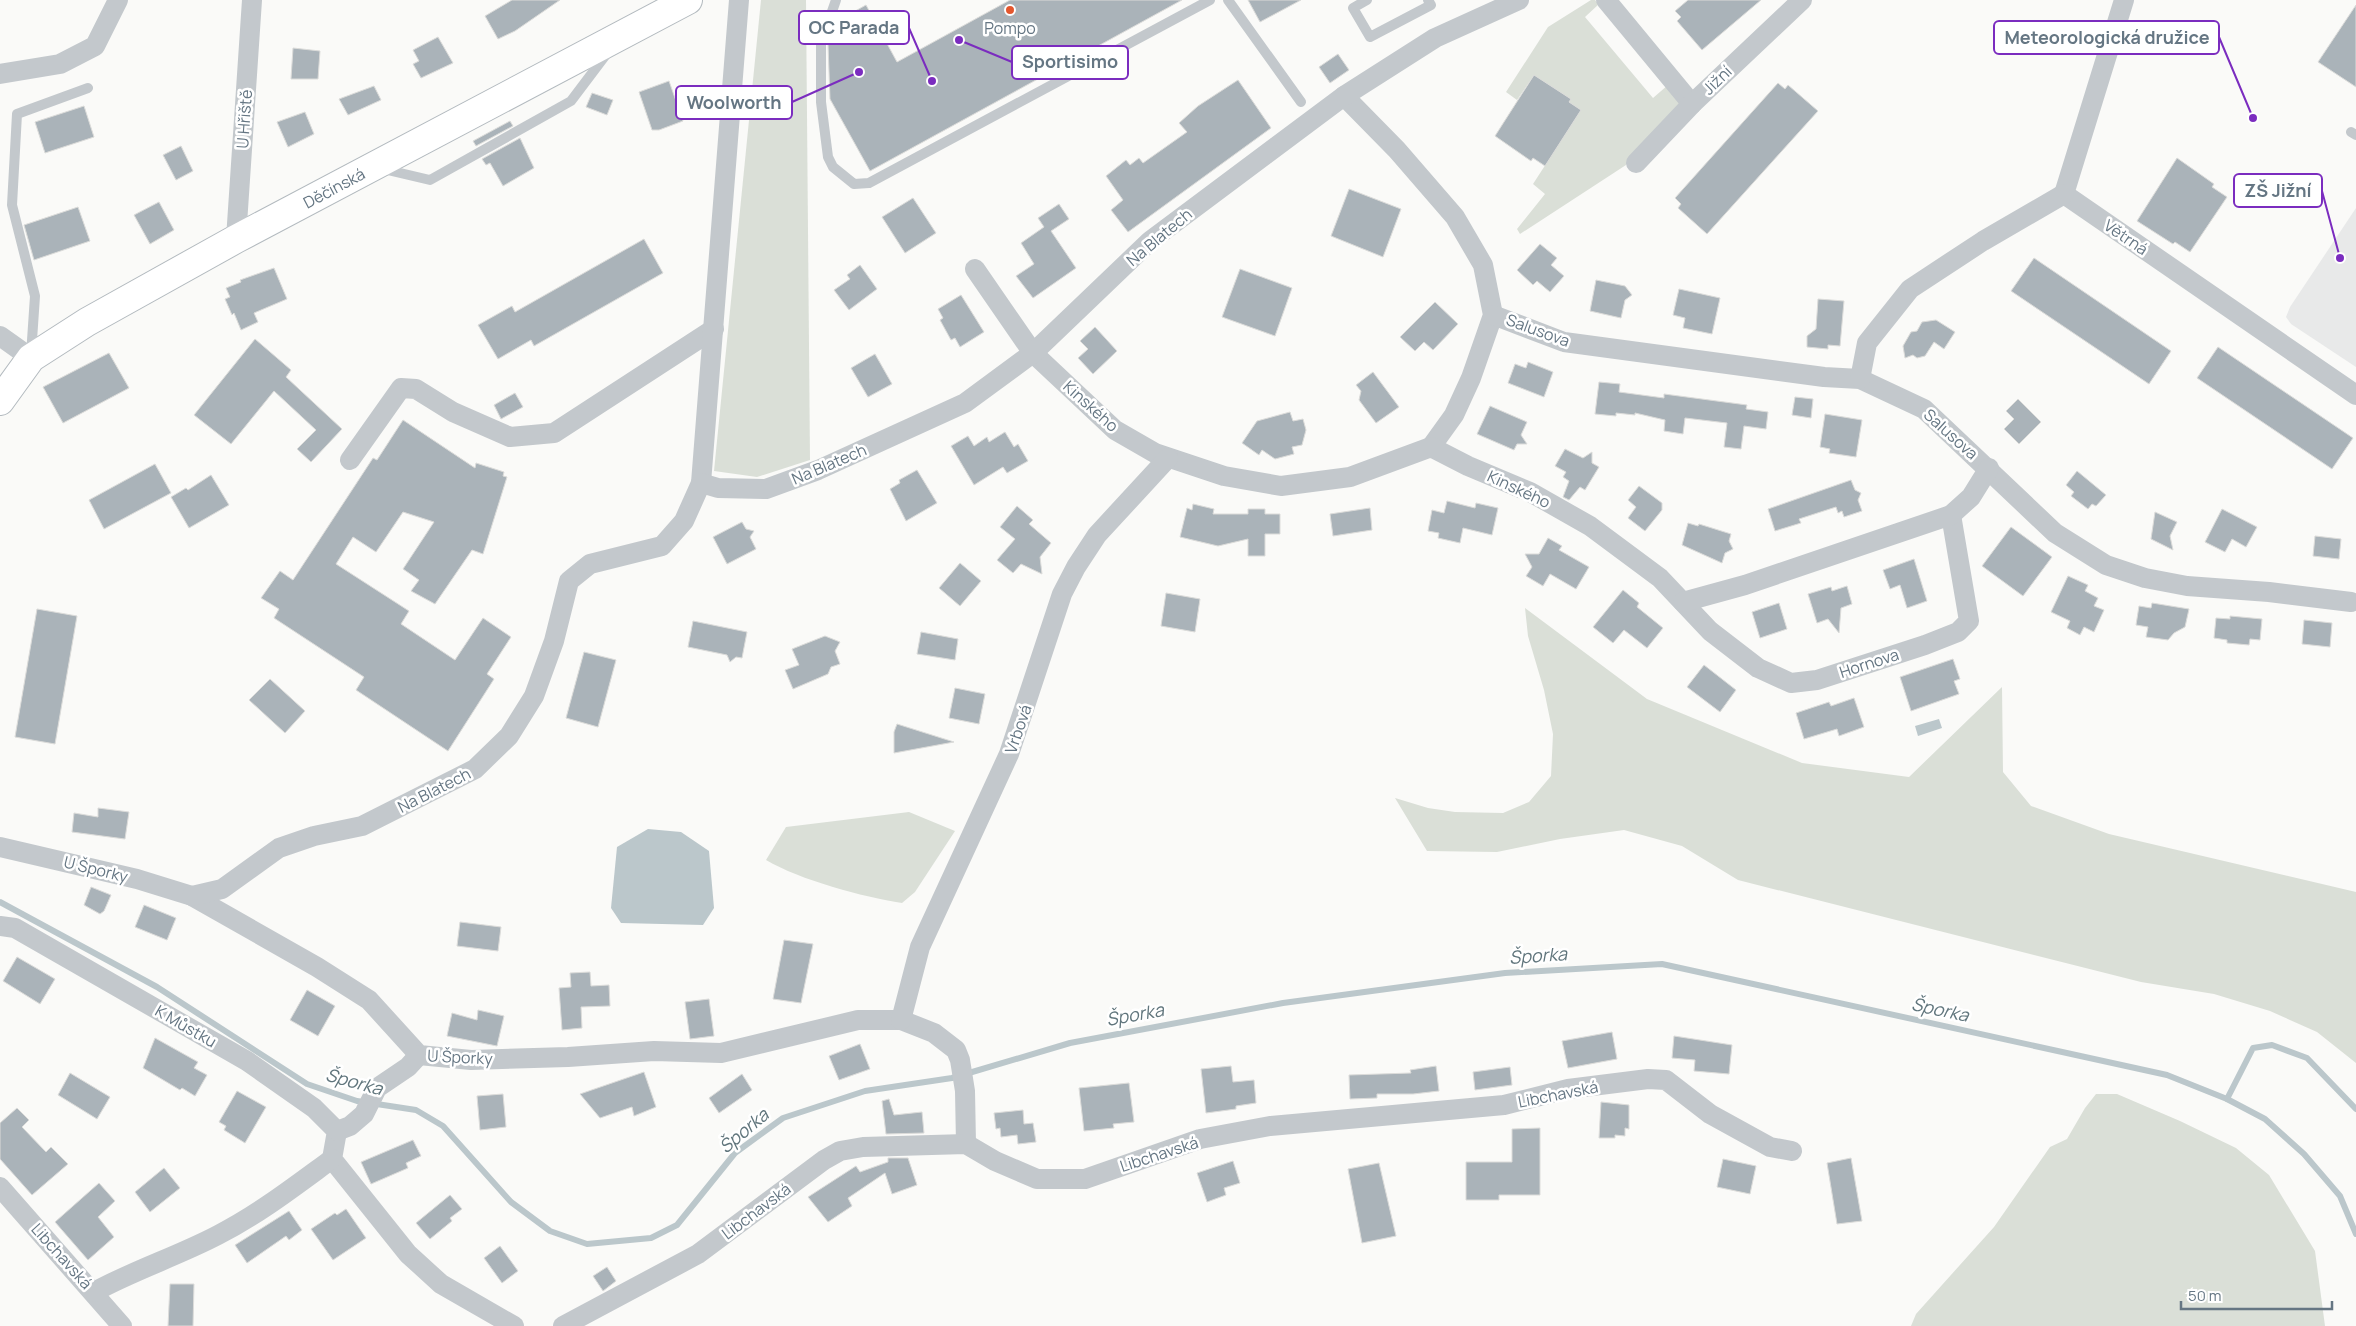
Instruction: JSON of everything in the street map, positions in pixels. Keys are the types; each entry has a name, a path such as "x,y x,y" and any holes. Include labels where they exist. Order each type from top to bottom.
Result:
{"main road":[{"name":"Děčínská","path":"0,400 31,358 87,322 236,239 688,0"}],"street":[{"path":"0,74 60,64 96,46 118,0"},
{"name":"U Hřiště","path":"236,239 252,0"},
{"path":"709,486 714,329 739,0"},
{"path":"1606,0 1692,104"},
{"name":"Jižní","path":"1636,163 1692,104 1802,0"},
{"path":"1860,379 1868,343 1910,289 1983,241 2064,194 2124,0"},
{"name":"Na Blatech","path":"192,896 222,889 279,848 314,836 362,826 475,769 509,736 534,696 554,641 569,581 590,564 662,546 684,521 709,486 766,489 818,470 965,403 1033,354 1150,241 1344,96 1435,38 1510,2"},
{"name":"Salusova","path":"1344,96 1397,150 1455,217 1484,264 1493,315 1472,378 1454,415 1431,447"},
{"name":"Větrná","path":"2064,194 2356,395"},
{"name":"Kinského","path":"975,269 1033,354 1115,430 1155,453 1224,476 1281,486 1350,477 1431,447 1468,466 1530,492 1590,526 1660,578 1683,602"},
{"name":"Salusova","path":"1493,315 1564,342 1824,377 1860,379 1924,409 1989,468 2056,533 2106,565 2145,578 2187,586 2269,592 2351,602"},
{"path":"350,460 401,388 416,389 453,412 510,437 554,433 714,329"},
{"path":"0,336 31,358"},
{"name":"Vrbová","path":"900,1020 920,947 1009,754 1062,594 1076,567 1097,535 1168,458"},
{"path":"1683,602 1745,584 1951,515 1971,497 1989,468"},
{"name":"Hornova","path":"1683,602 1710,631 1758,668 1791,683 1817,680 1958,632 1969,621 1951,515"},
{"name":"U Šporky","path":"0,846 137,879 192,896 317,967 369,1000 419,1055 471,1060 568,1057 654,1051 721,1053 858,1020 900,1020 934,1033 956,1050 960,1060 965,1091 966,1144"},
{"name":"K Můstku","path":"0,926 15,928 247,1061 314,1108 337,1131"},
{"path":"94,1292 116,1280 218,1235 280,1197 332,1159 337,1131 350,1126 364,1114 377,1088 408,1067 419,1055"},
{"name":"Libchavská","path":"563,1326 698,1254 824,1160 840,1151 863,1147 966,1144 995,1161 1037,1179 1085,1179 1200,1139 1270,1126 1504,1104 1568,1089 1648,1079 1666,1080 1710,1114 1770,1147 1792,1151"},
{"path":"332,1159 415,1260 440,1284 514,1326"},
{"name":"Libchavská","path":"0,1187 122,1326"}],"lane":[{"path":"836,0 821,44 822,102 828,157 833,167 854,184 869,183 1210,0"},
{"path":"1228,0 1301,102"},
{"path":"1367,0 1353,8 1370,37 1431,5 1428,0"},
{"path":"374,167 430,180 571,102 618,38"},
{"path":"31,358 36,296 12,205 17,114 88,88"}],"shaded area":[{"path":"761,0 806,0 810,460 757,477 714,471"},
{"path":"1591,0 1595,0 1599,4 1585,17 1653,98 1668,85 1681,105 1626,165 1520,234 1517,229 1545,194 1533,184 1581,110 1569,102 1571,99 1534,75 1517,100 1506,92 1548,27"},
{"path":"2356,208 2356,367 2291,324 2286,317 2290,307"},
{"path":"1525,608 1647,699 1802,763 1909,777 2002,687 2003,772 2031,806 2109,834 2356,892 2356,1063 2317,1032 2270,1011 2214,994 2141,982 1738,880 1682,846 1624,830 1560,839 1497,852 1427,851 1395,798 1428,808 1455,812 1503,813 1529,802 1551,776 1553,734 1544,690 1528,636"},
{"path":"1939,719 1942,728 1918,736 1915,726"},
{"path":"909,812 955,831 915,892 902,903 869,897 832,887 796,874 766,860 786,827"},
{"path":"648,829 681,832 709,851 714,908 703,925 621,923 611,908 617,847"},
{"path":"2096,1094 2117,1094 2180,1121 2236,1148 2269,1175 2315,1251 2325,1326 1911,1326 1916,1314 1994,1227 2050,1147 2067,1139 2085,1108"}],"building":[{"path":"512,0 560,0 515,31 498,39 485,16"},
{"path":"1010,0 1182,0 870,171 830,99 828,44 850,32 841,19 866,5 897,62"},
{"path":"1248,0 1301,0 1260,22"},
{"path":"1688,0 1761,0 1702,50 1677,21 1681,17 1675,11"},
{"path":"2356,5 2356,87 2318,62"},
{"path":"438,37 453,63 421,78 413,64 419,61 413,50"},
{"path":"293,48 320,51 318,79 291,79"},
{"path":"1338,54 1349,70 1330,83 1319,67"},
{"path":"1534,75 1571,99 1569,102 1581,110 1545,166 1533,158 1531,161 1495,136"},
{"path":"1238,80 1271,128 1128,232 1111,210 1123,200 1106,176 1126,160 1130,165 1139,158 1143,163 1187,132 1179,123 1198,106"},
{"path":"669,81 683,121 659,130 652,130 639,92"},
{"path":"1778,83 1785,89 1788,85 1818,111 1707,234 1678,208 1681,204 1675,198"},
{"path":"374,86 381,100 348,115 339,99"},
{"path":"592,93 613,100 607,115 586,107"},
{"path":"84,106 94,137 45,153 35,122"},
{"path":"305,112 314,134 288,147 277,122"},
{"path":"510,121 513,126 476,146 473,141"},
{"path":"520,138 534,168 503,186 490,163 486,165 482,159"},
{"path":"181,146 193,171 176,180 163,155"},
{"path":"2177,158 2214,184 2212,187 2227,197 2190,252 2175,242 2173,244 2137,221"},
{"path":"1349,189 1401,209 1383,257 1331,236"},
{"path":"913,198 936,233 905,253 882,217"},
{"path":"159,202 174,230 150,244 134,215"},
{"path":"1059,204 1069,219 1051,231 1076,268 1033,298 1016,276 1034,264 1021,243 1044,227 1038,218"},
{"path":"78,207 90,241 34,260 24,225"},
{"path":"644,239 663,273 534,346 531,340 498,359 478,325 512,306 515,312"},
{"path":"1540,244 1557,258 1551,265 1564,276 1550,292 1537,281 1533,285 1517,270"},
{"path":"2034,258 2171,351 2149,384 2011,291"},
{"path":"860,265 877,289 849,310 834,290 850,279 847,275"},
{"path":"274,268 287,299 254,313 258,322 241,330 234,313 232,315 225,299 230,297 226,288 241,282 240,280"},
{"path":"1240,269 1292,288 1275,336 1222,317"},
{"path":"1596,280 1625,286 1632,295 1625,300 1621,318 1590,311"},
{"path":"1679,289 1720,298 1712,334 1683,328 1685,318 1673,315"},
{"path":"961,295 984,332 960,347 955,338 951,340 940,320 943,318 938,309"},
{"path":"1818,299 1844,301 1840,346 1828,345 1828,349 1807,347 1807,336 1816,329"},
{"path":"1435,302 1458,324 1433,350 1424,342 1415,351 1400,337"},
{"path":"1936,320 1955,332 1944,349 1934,342 1925,356 1917,358 1913,355 1905,358 1903,346 1911,332 1917,331 1922,322"},
{"path":"1095,327 1117,351 1093,374 1078,358 1088,349 1080,341"},
{"path":"255,339 291,370 286,377 342,429 311,462 297,449 316,430 274,391 231,444 194,415"},
{"path":"2218,347 2353,438 2332,469 2197,378"},
{"path":"109,353 129,388 63,423 43,387"},
{"path":"875,354 892,384 868,397 851,368"},
{"path":"1528,362 1553,372 1544,397 1508,383 1515,364 1526,368"},
{"path":"1373,372 1399,407 1376,423 1359,400 1361,391 1356,385"},
{"path":"1599,382 1620,384 1619,392 1664,398 1664,394 1747,405 1746,409 1768,412 1766,429 1744,426 1741,449 1724,447 1727,423 1685,418 1683,434 1664,431 1665,420 1635,413 1635,415 1616,413 1616,416 1595,414"},
{"path":"515,393 523,407 501,419 494,405"},
{"path":"1795,397 1813,399 1811,418 1792,415"},
{"path":"2018,399 2041,422 2019,444 2004,429 2014,419 2006,411"},
{"path":"1490,406 1527,422 1521,435 1527,444 1517,444 1514,450 1477,434"},
{"path":"1290,412 1293,421 1303,419 1306,430 1302,445 1292,447 1294,454 1275,459 1262,450 1259,455 1242,443 1257,421"},
{"path":"1825,414 1862,420 1856,457 1829,453 1830,449 1820,447"},
{"path":"403,420 475,468 476,463 504,472 503,476 507,477 483,554 472,550 435,604 411,591 419,580 403,569 434,522 403,512 376,552 353,537 336,564 409,611 401,624 455,660 483,618 511,637 487,674 494,679 448,751 356,690 364,677 274,618 279,609 261,598 280,571 293,580 373,458 377,460"},
{"path":"1005,432 1014,447 1018,444 1028,461 1007,473 1003,467 974,485 951,446 968,436 974,446 987,437 989,442"},
{"path":"1565,449 1583,458 1592,452 1592,463 1599,467 1585,490 1580,487 1569,500 1563,497 1569,481 1563,477 1566,472 1555,466"},
{"path":"155,464 171,493 104,529 89,500"},
{"path":"917,470 937,503 906,521 890,489 900,483 899,480"},
{"path":"2077,471 2106,495 2096,506 2092,504 2088,509 2071,496 2074,492 2066,485"},
{"path":"211,475 229,505 189,528 171,497 186,488 188,490"},
{"path":"1851,480 1855,490 1861,493 1858,500 1862,511 1844,517 1842,511 1838,513 1836,507 1799,519 1801,523 1775,531 1768,509"},
{"path":"1639,486 1662,503 1662,510 1645,531 1628,518 1636,507 1628,500"},
{"path":"1447,501 1475,508 1476,503 1498,508 1492,535 1463,528 1460,543 1438,538 1439,533 1428,531 1432,510 1444,513"},
{"path":"1193,504 1214,509 1213,514 1248,514 1248,509 1265,509 1265,514 1280,514 1280,534 1265,534 1265,556 1248,556 1248,539 1218,546 1180,537 1187,508 1192,510"},
{"path":"1017,506 1033,520 1029,524 1051,543 1040,557 1042,574 1021,564 1013,573 997,560 1015,539 1000,527"},
{"path":"1370,508 1372,530 1333,536 1330,514"},
{"path":"2222,509 2257,527 2246,547 2232,539 2225,552 2205,542"},
{"path":"2155,512 2177,522 2170,536 2173,550 2151,539"},
{"path":"742,522 746,529 754,531 750,537 756,549 727,564 713,537"},
{"path":"1688,523 1698,526 1699,524 1731,534 1729,541 1733,549 1725,553 1722,563 1682,545"},
{"path":"2011,527 2052,557 2023,596 1982,566"},
{"path":"2315,536 2341,539 2339,559 2313,556"},
{"path":"1548,538 1562,546 1559,550 1589,567 1576,589 1550,574 1543,586 1526,576 1532,567 1525,554 1539,554"},
{"path":"1914,559 1927,601 1907,608 1900,585 1890,589 1883,570"},
{"path":"960,563 981,581 960,606 939,588"},
{"path":"2068,576 2088,585 2085,591 2098,598 2094,606 2104,610 2094,632 2084,627 2080,635 2067,628 2070,621 2051,612"},
{"path":"1847,586 1852,604 1841,608 1839,633 1828,619 1817,623 1808,594 1831,587 1832,591"},
{"path":"1623,590 1639,603 1637,607 1663,628 1647,648 1624,630 1613,643 1593,627"},
{"path":"1166,593 1200,599 1195,632 1161,626"},
{"path":"1779,603 1787,629 1760,638 1752,612"},
{"path":"2152,603 2189,609 2185,627 2174,633 2168,640 2146,637 2148,627 2136,625 2139,606 2151,608"},
{"path":"37,609 77,616 55,744 15,737"},
{"path":"2230,616 2262,619 2260,640 2250,639 2249,645 2227,643 2227,640 2214,638 2216,618 2230,619"},
{"path":"2304,620 2332,623 2330,647 2302,644"},
{"path":"693,621 747,632 742,658 736,657 730,662 727,655 688,647"},
{"path":"921,632 958,639 955,660 917,654"},
{"path":"825,636 840,642 835,651 840,664 831,667 828,674 793,689 785,670 799,665 792,649"},
{"path":"584,652 616,660 598,727 566,718"},
{"path":"1953,659 1960,679 1954,681 1959,694 1911,711 1900,677"},
{"path":"1704,665 1736,690 1720,712 1687,687"},
{"path":"270,679 305,711 285,733 249,700"},
{"path":"955,688 985,694 979,724 949,718"},
{"path":"1854,698 1864,727 1839,736 1837,729 1804,739 1796,713 1829,702 1831,706"},
{"path":"897,724 954,742 894,753 894,732"},
{"path":"98,808 129,812 125,839 72,832 74,813 98,817"},
{"path":"91,887 111,895 104,911 100,914 84,905"},
{"path":"144,905 176,918 167,940 135,927"},
{"path":"460,922 501,927 498,951 457,946"},
{"path":"784,940 813,944 801,1003 773,999"},
{"path":"17,957 55,979 40,1004 3,981"},
{"path":"590,972 591,986 609,985 610,1006 581,1007 582,1028 562,1030 559,988 571,987 570,973"},
{"path":"307,990 335,1006 318,1036 290,1020"},
{"path":"709,999 714,1036 690,1039 685,1002"},
{"path":"478,1010 504,1016 497,1046 447,1036 452,1013 477,1020"},
{"path":"1612,1032 1617,1059 1568,1068 1562,1041"},
{"path":"1674,1036 1732,1045 1729,1074 1694,1071 1695,1060 1672,1058"},
{"path":"155,1038 198,1062 194,1068 207,1075 195,1096 182,1088 180,1090 143,1068"},
{"path":"860,1044 870,1069 839,1080 829,1056"},
{"path":"1231,1066 1233,1082 1254,1080 1256,1103 1236,1106 1236,1109 1206,1113 1201,1069"},
{"path":"1436,1066 1439,1091 1413,1094 1377,1094 1377,1098 1350,1099 1349,1075 1411,1073 1410,1070"},
{"path":"1510,1067 1512,1085 1475,1090 1473,1072"},
{"path":"644,1072 656,1107 634,1116 632,1107 600,1118 580,1094"},
{"path":"70,1073 110,1097 97,1119 58,1095"},
{"path":"742,1074 752,1090 719,1113 709,1098"},
{"path":"1129,1083 1134,1122 1113,1124 1114,1128 1084,1131 1079,1088"},
{"path":"237,1091 266,1107 245,1143 224,1130 226,1126 219,1122"},
{"path":"503,1094 506,1127 480,1130 477,1096"},
{"path":"889,1099 894,1115 922,1112 924,1133 886,1134 882,1101"},
{"path":"1601,1102 1629,1105 1629,1129 1625,1128 1625,1136 1615,1135 1615,1138 1599,1138"},
{"path":"17,1108 29,1120 22,1127 46,1152 51,1147 68,1164 32,1195 0,1159 0,1123"},
{"path":"1023,1110 1024,1124 1033,1123 1036,1142 1018,1144 1017,1135 1001,1137 1000,1128 996,1129 994,1113"},
{"path":"1540,1128 1540,1195 1499,1195 1499,1200 1466,1200 1466,1162 1512,1162 1512,1129"},
{"path":"413,1140 421,1156 406,1163 408,1168 371,1184 361,1162"},
{"path":"888,1158 908,1158 917,1185 892,1194 885,1173 848,1198 852,1206 828,1222 808,1197 856,1166 860,1172 888,1162"},
{"path":"1851,1158 1862,1221 1837,1224 1827,1163"},
{"path":"1723,1159 1756,1166 1750,1194 1717,1187"},
{"path":"1233,1161 1240,1183 1224,1188 1226,1195 1207,1202 1197,1173"},
{"path":"1379,1163 1396,1236 1362,1243 1348,1169"},
{"path":"164,1168 180,1188 150,1212 135,1192"},
{"path":"99,1183 115,1201 98,1217 114,1237 88,1260 55,1222"},
{"path":"450,1195 462,1209 450,1218 452,1221 430,1239 416,1223"},
{"path":"346,1209 366,1238 333,1260 311,1229 335,1213 337,1215"},
{"path":"289,1211 302,1230 289,1240 286,1236 247,1263 235,1245"},
{"path":"500,1246 518,1271 502,1283 484,1258"},
{"path":"607,1267 616,1281 603,1291 593,1276"},
{"path":"170,1284 194,1284 193,1326 168,1326"}],"waterway":[{"name":"Šporka","path":"0,902 157,987 307,1084 357,1101 416,1110 443,1126 511,1202 550,1231 587,1244 651,1238 677,1225 735,1153 783,1118 865,1091 952,1078 1070,1043 1283,1003 1505,973 1662,964 2167,1075 2227,1099 2265,1119 2304,1154 2340,1196 2356,1234"},
{"path":"2227,1099 2253,1048 2272,1045 2307,1058 2356,1109"}],"place":[{"name":"Pompo","path":"1010,10"},
{"name":"Sportisimo","path":"959,40"},
{"name":"Woolworth","path":"859,72"},
{"name":"OC Parada","path":"932,81"},
{"name":"Meteorologická družice","path":"2253,118"},
{"name":"ZŠ Jižní","path":"2340,258"}]}
